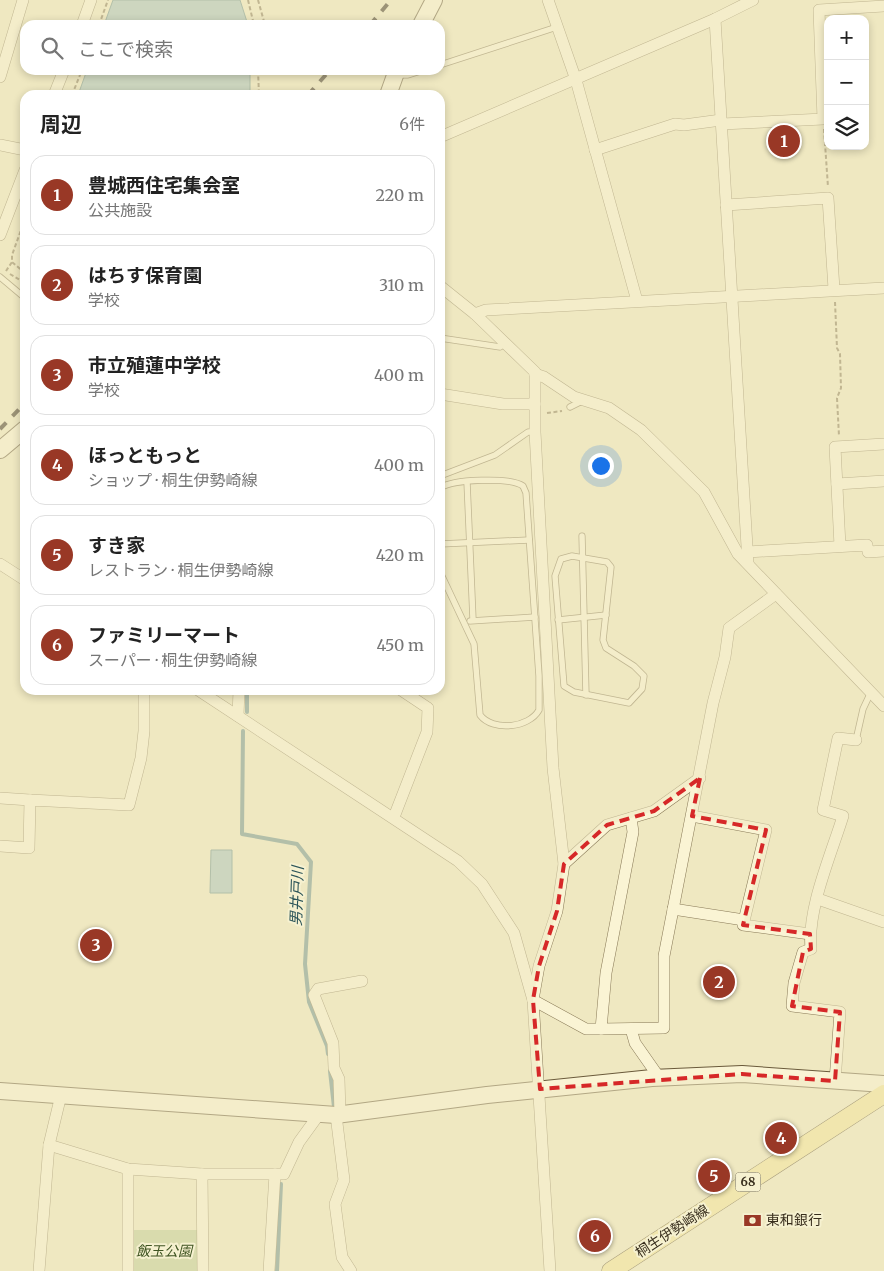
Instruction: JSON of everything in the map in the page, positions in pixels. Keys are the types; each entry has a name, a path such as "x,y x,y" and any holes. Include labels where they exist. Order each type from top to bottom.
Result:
{"main road":[{"name":"桐生伊勢崎線","path":"611,1271 884,1094"}],"street":[{"path":"0,74 23,0"},
{"path":"84,20 90,0"},
{"path":"423,20 434,0"},
{"path":"548,0 576,80 637,301"},
{"path":"445,135 576,80 715,19 753,0"},
{"path":"595,150 675,124 823,119 819,10 884,6"},
{"path":"715,19 747,558"},
{"path":"56,90 62,75"},
{"path":"390,90 395,75"},
{"path":"0,145 20,149"},
{"path":"0,235 20,183"},
{"path":"726,205 828,198 834,290"},
{"path":"475,314 486,310 884,288"},
{"path":"445,290 475,314 532,368 535,374 538,409 535,432 553,768 564,864 557,911 539,966 533,1000"},
{"path":"535,374 582,401 609,408 641,430 704,492 738,554 747,558 776,594 884,706"},
{"path":"445,395 538,409"},
{"path":"0,450 20,432"},
{"path":"840,546 835,447 884,444"},
{"path":"836,484 884,481"},
{"path":"747,558 840,546 867,545 868,552 884,551"},
{"path":"0,564 20,577"},
{"path":"533,1000 586,1029 664,1028 664,956 713,703 725,657 729,628 776,594"},
{"path":"0,798 129,805 141,758 144,731 144,695"},
{"path":"206,695 394,817 458,861 482,884 514,933 533,1000 550,1271"},
{"path":"238,716 239,695"},
{"path":"394,817 427,732 428,708 409,695"},
{"path":"834,1081 840,1012 792,1006 794,983 804,952 811,949 810,934 818,899 843,816 823,810 838,738 856,740"},
{"path":"564,864 607,825 654,811 700,778"},
{"path":"0,846 29,848 30,800"},
{"path":"692,816 766,830 743,925 810,934"},
{"path":"601,1029 606,974 633,832 631,818"},
{"path":"818,899 884,922"},
{"path":"673,909 744,920"},
{"path":"351,1271 342,1257 335,1204 344,1180 332,1114 339,1079 334,1068 333,1043 314,996 318,989 362,981"},
{"path":"630,1029 635,1043 656,1073 657,1078"},
{"path":"0,1091 332,1114 540,1089 657,1078 742,1074 884,1084"},
{"path":"39,1271 49,1145 61,1095"},
{"path":"49,1145 128,1169 202,1174 284,1174 299,1142 332,1114"},
{"path":"128,1169 128,1271"},
{"path":"202,1174 203,1271"},
{"path":"270,1271 275,1174"}],"lane":[{"path":"445,63 557,27"},
{"path":"0,277 20,294"},
{"path":"445,339 500,347 506,343"},
{"path":"570,407 582,401"},
{"path":"445,474 494,456 528,432 535,432"},
{"path":"445,487 467,482 510,481 523,486 526,492 539,710 529,721 514,725 489,723 480,715 476,652 465,623 445,582"},
{"path":"467,482 473,619"},
{"path":"582,536 581,558 586,695"},
{"path":"445,544 529,540"},
{"path":"566,557 581,558 607,562 611,567 603,640 606,648 641,671 644,681 642,689 628,703 586,695 568,690 564,686 555,576 557,564 566,557"},
{"path":"558,620 606,615"},
{"path":"465,623 473,619 534,617"},
{"path":"856,740 863,709 870,692"}],"path":[{"path":"101,20 108,0"},
{"path":"248,0 253,20"},
{"path":"258,0 264,20"},
{"path":"74,90 80,75"},
{"path":"258,75 259,90"},
{"path":"823,119 828,198"},
{"path":"6,271 12,262 12,255 20,233"},
{"path":"12,262 20,268"},
{"path":"834,290 837,348 840,354 841,388 837,398 840,447"},
{"path":"538,409 555,414 570,407"}],"highlighted area":[{"path":"700,778 692,816 766,830 743,925 810,934 811,949 803,952 792,1006 840,1012 835,1081 742,1074 540,1089 533,1000 539,966 557,911 564,864 607,825 654,811"}],"green space":[{"name":"飯玉公園","path":"131,1230 197,1230 197,1271 131,1271"}],"water":[{"path":"113,0 240,0 246,20 106,20"},
{"path":"85,75 250,75 250,90 80,90"},
{"path":"211,850 232,850 232,893 210,893"}],"waterway":[{"name":"男井戸川","path":"247,695 247,712"},
{"name":"男井戸川","path":"243,731 242,834 297,844 311,862 305,964 309,1002 327,1046 328,1054"},
{"name":"男井戸川","path":"330,1071 334,1107"},
{"name":"男井戸川","path":"277,1271 281,1184"}],"railway":[{"path":"374,20 391,0"},
{"path":"312,90 326,75"},
{"path":"0,429 20,408"}],"place":[{"name":"豊城西住宅集会室","path":"784,141"},
{"name":"市立殖蓮中学校","path":"96,945"},
{"name":"はちす保育園","path":"719,982"},
{"name":"ほっともっと","path":"781,1138"},
{"name":"すき家","path":"714,1176"},
{"name":"東和銀行","path":"752,1220"},
{"name":"ファミリーマート","path":"595,1236"}]}
